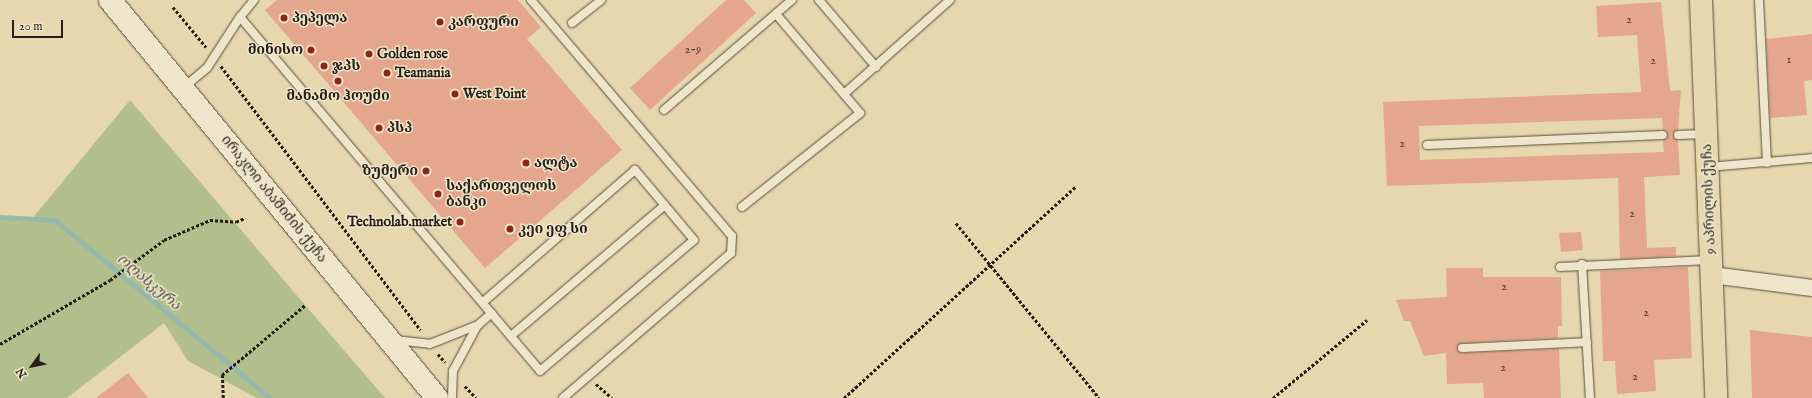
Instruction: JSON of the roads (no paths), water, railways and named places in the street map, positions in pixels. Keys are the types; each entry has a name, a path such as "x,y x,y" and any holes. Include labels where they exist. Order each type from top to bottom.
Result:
{"main road":[{"name":"ირაკლი აბაშიძის ქუჩა","path":"110,0 438,398"},
{"name":"9 აპრილის ქუჩა","path":"1702,0 1716,398"}],"street":[{"path":"1712,267 1812,288"}],"lane":[{"path":"183,89 214,57 254,0"},
{"path":"531,0 732,236 731,253 563,398"},
{"path":"572,23 600,0"},
{"path":"664,110 792,0"},
{"path":"819,0 876,67"},
{"path":"844,94 950,0"},
{"path":"1759,0 1766,163"},
{"path":"742,207 860,113 776,14"},
{"path":"240,18 483,302 540,371 694,240 635,170 483,302"},
{"path":"1678,135 1707,134"},
{"path":"1427,144 1663,135"},
{"path":"1708,167 1812,158"},
{"path":"511,336 665,205"},
{"path":"1582,264 1590,398"},
{"path":"1560,267 1582,264 1712,267"},
{"path":"390,340 430,344 478,325 492,313"},
{"path":"452,398 453,371 478,325"},
{"path":"1462,348 1587,342"}],"waterway":[{"name":"ოღასკურა","path":"0,217 55,220 270,398"}],"place":[{"name":"პეპელა","path":"284,18"},
{"name":"კარფური","path":"440,22"},
{"name":"მინისო","path":"311,50"},
{"name":"Golden rose","path":"369,54"},
{"name":"ჯპს","path":"324,66"},
{"name":"Teamania","path":"387,73"},
{"name":"მანამო ჰოუმი","path":"338,81"},
{"name":"West Point","path":"455,94"},
{"name":"პსპ","path":"379,128"},
{"name":"ალტა","path":"526,163"},
{"name":"ზუმერი","path":"426,171"},
{"name":"საქართველოს ბანკი","path":"438,194"},
{"name":"Technolab.market","path":"460,222"},
{"name":"კეი ეფ სი","path":"510,229"}]}
